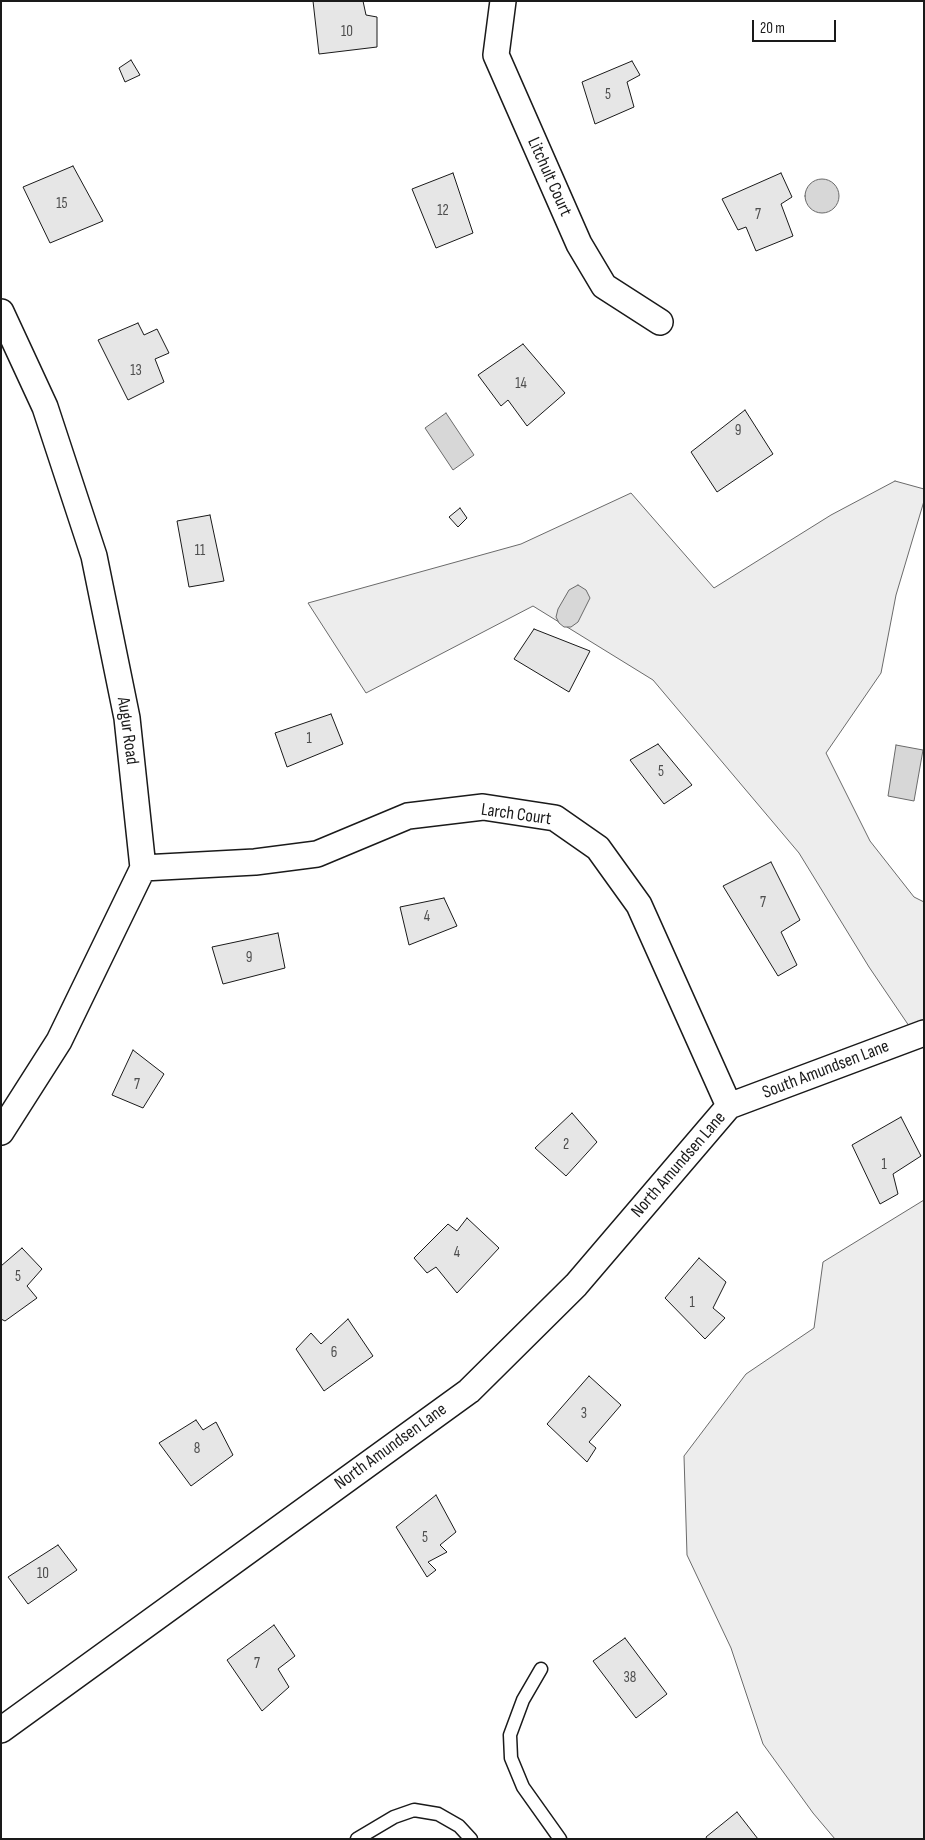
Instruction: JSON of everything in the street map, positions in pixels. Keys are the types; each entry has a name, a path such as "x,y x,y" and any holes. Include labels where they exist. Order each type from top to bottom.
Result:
{"street":[{"name":"Litchult Court","path":"503,1 496,55 579,244 604,286 660,322"},
{"name":"Augur Road","path":"1,312 45,407 94,556 127,718 143,868"},
{"name":"Larch Court","path":"143,868 256,862 317,854 408,816 473,808 483,807 555,818 598,848 638,905 729,1106"},
{"path":"1,1132 59,1041 143,868"},
{"name":"South Amundsen Lane","path":"729,1106 924,1033"},
{"name":"North Amundsen Lane","path":"1,1730 469,1391 576,1285 729,1106"}],"lane":[{"path":"541,1669 523,1700 510,1735 512,1758 524,1787 560,1839"},
{"path":"357,1839 394,1816 414,1810 438,1814 459,1826 471,1839"}],"shaded area":[{"path":"822,179 829,180 834,184 838,189 838,203 834,208 829,212 822,213 815,212 810,208 806,203 805,196 806,189 810,184 815,180"},
{"path":"446,413 474,455 453,470 425,428"},
{"path":"895,481 924,489 924,501 896,595 881,673 826,753 870,841 914,897 924,902 924,1048 869,967 799,853 653,680 533,606 366,693 308,603 521,544 631,493 714,588 831,515"},
{"path":"578,585 586,590 590,598 578,622 571,627 564,627 556,617 558,609 569,590"},
{"path":"896,745 923,750 914,801 888,796"},
{"path":"924,1200 924,1839 835,1839 813,1813 763,1744 731,1648 687,1555 684,1456 746,1374 814,1328 823,1262"}],"building":[{"path":"313,1 363,1 366,15 377,17 377,47 319,54"},
{"path":"131,60 140,75 125,82 119,68"},
{"path":"632,61 640,75 627,82 634,107 595,124 582,82"},
{"path":"73,166 103,221 50,243 23,187"},
{"path":"453,173 473,233 436,248 412,189"},
{"path":"781,173 792,197 781,204 793,236 756,251 746,227 738,230 722,199"},
{"path":"138,323 144,335 157,329 169,353 155,359 164,382 128,400 98,340"},
{"path":"523,344 565,393 527,426 508,400 501,406 478,375"},
{"path":"745,410 773,454 717,492 691,452"},
{"path":"460,508 467,518 458,527 449,517"},
{"path":"210,515 224,581 189,587 177,521"},
{"path":"534,629 590,651 569,692 514,659"},
{"path":"331,714 343,744 287,767 275,733"},
{"path":"658,744 692,785 664,804 630,760"},
{"path":"771,862 800,920 781,932 797,965 778,976 723,886"},
{"path":"444,898 457,926 409,945 400,907"},
{"path":"278,933 285,968 223,984 212,947"},
{"path":"133,1050 164,1074 143,1108 112,1095"},
{"path":"572,1113 597,1142 566,1176 535,1148"},
{"path":"901,1117 921,1156 893,1174 898,1194 880,1204 852,1145"},
{"path":"467,1218 499,1248 457,1293 436,1267 427,1273 414,1258 448,1224 457,1231"},
{"path":"22,1248 42,1269 27,1286 37,1298 5,1321 1,1319 1,1266"},
{"path":"699,1258 726,1282 713,1308 725,1318 705,1339 665,1298"},
{"path":"348,1319 373,1356 324,1391 296,1349 311,1333 321,1344"},
{"path":"589,1376 621,1405 589,1442 596,1448 587,1462 547,1424"},
{"path":"196,1420 203,1430 216,1422 233,1455 191,1486 159,1443"},
{"path":"436,1495 456,1532 440,1545 447,1552 428,1562 436,1570 427,1577 396,1527"},
{"path":"58,1545 77,1570 28,1604 8,1577"},
{"path":"274,1625 295,1656 278,1669 289,1687 262,1711 227,1660"},
{"path":"625,1638 667,1694 636,1718 593,1661"},
{"path":"737,1812 758,1839 707,1839 706,1837"}]}
